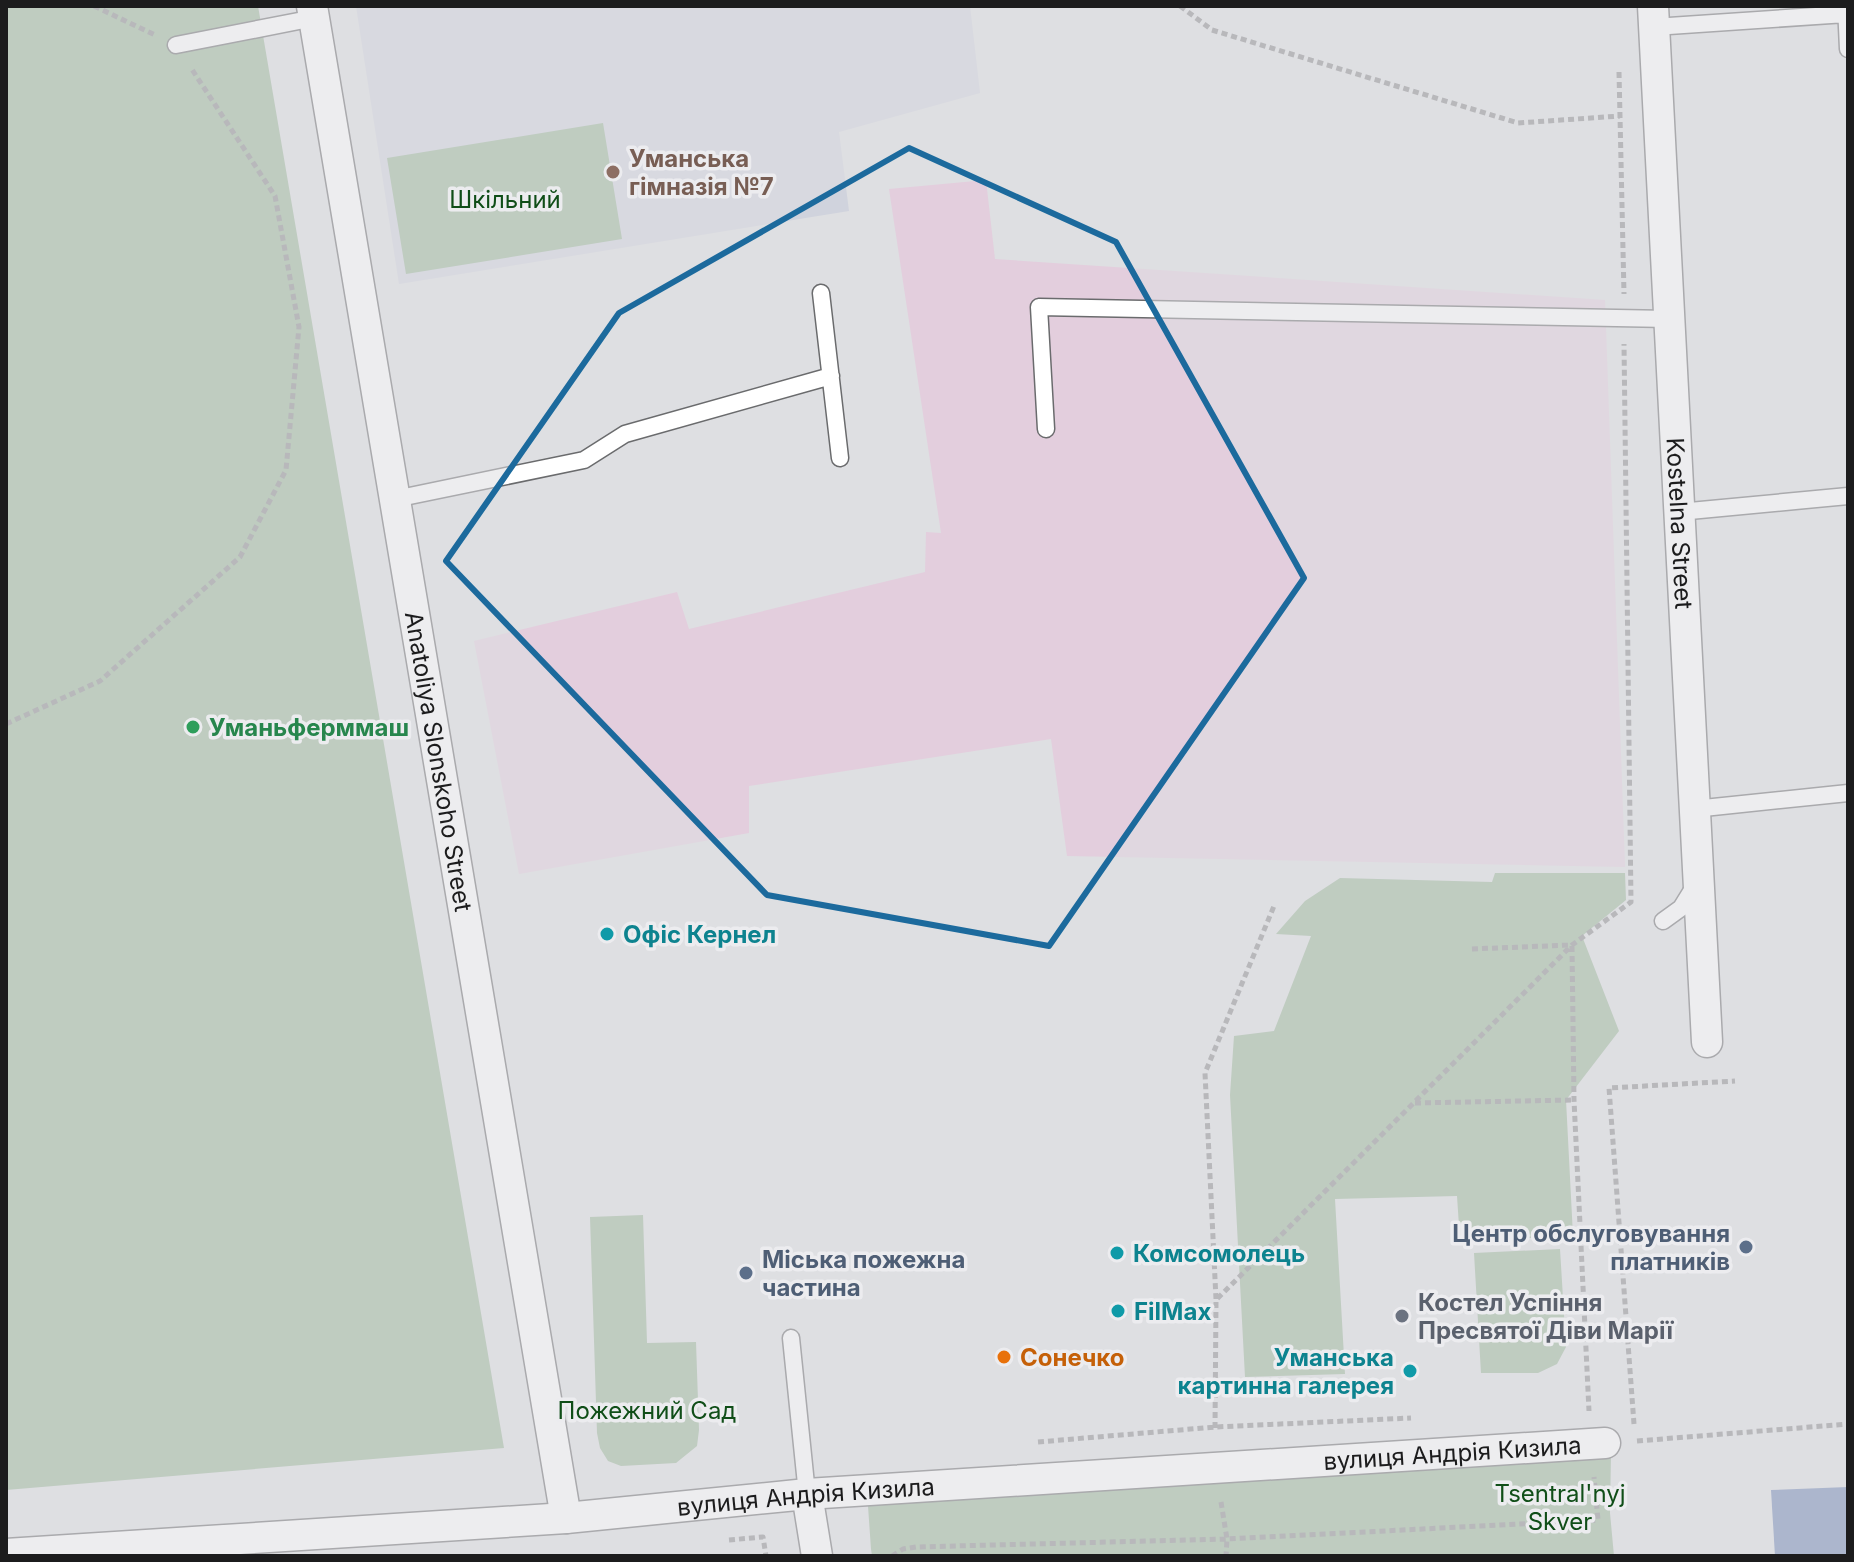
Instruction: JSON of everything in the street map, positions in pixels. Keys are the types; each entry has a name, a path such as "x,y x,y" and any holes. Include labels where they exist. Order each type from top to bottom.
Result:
{"street":[{"name":"Anatoliya Slonskoho Street","path":"313,12 566,1518"},
{"name":"Kostelna Street","path":"1654,17 1707,1042"},
{"name":"вулиця Андрія Кизила","path":"6,1554 566,1518 807,1494 1598,1444"},
{"path":"807,1494 817,1556"}],"lane":[{"path":"1654,17 1846,10 1848,49"},
{"path":"176,45 313,12"},
{"path":"821,293 840,458"},
{"path":"1046,429 1039,307 1669,319"},
{"path":"395,499 584,460 625,434 831,376"},
{"path":"1679,512 1848,496"},
{"path":"1694,809 1848,793"},
{"path":"1663,921 1681,908 1699,878"},
{"path":"791,1338 807,1494"}],"path":[{"path":"6,724 100,681 240,557 286,470 299,327 275,196 176,45 94,6"},
{"path":"1180,6 1212,30 1518,123 1620,116"},
{"path":"1216,1300 1572,945 1631,902 1619,69"},
{"path":"1226,1556 1227,1539 1216,1468 1216,1300 1205,1073 1274,906"},
{"path":"1472,949 1572,945"},
{"path":"892,1556 903,1549 916,1547 1227,1539 1598,1520 1598,1444 1574,1100 1572,945"},
{"path":"1635,1441 1609,1088 1735,1081"},
{"path":"1413,1103 1574,1100"},
{"path":"1598,1444 1848,1424"},
{"path":"763,1537 766,1556"}],"highlighted area":[{"path":"909,148 1116,242 1304,578 1049,946 767,895 446,561 619,313"}],"shaded area":[{"name":"Уманська гімназія №7","path":"356,6 970,6 980,93 839,132 849,211 399,284"},
{"path":"986,180 995,259 1605,300 1625,867 1067,856 1051,739 749,786 749,833 519,874 474,641 677,592 689,629 925,572 926,532 941,533 889,189"}],"green space":[{"name":"Уманьферммаш","path":"6,6 258,6 504,1448 6,1490"},
{"name":"Шкільний","path":"603,123 622,239 406,274 387,158"},
{"path":"1495,873 1625,873 1626,900 1582,936 1619,1031 1566,1100 1573,1236 1460,1241 1457,1196 1335,1199 1345,1374 1245,1377 1230,1095 1234,1036 1274,1031 1311,936 1276,934 1305,901 1340,878 1492,882"},
{"name":"Пожежний Сад","path":"643,1215 647,1343 696,1342 699,1430 697,1446 676,1463 621,1466 608,1461 600,1448 597,1433 590,1217"},
{"path":"1560,1249 1566,1347 1557,1364 1538,1373 1481,1373 1474,1253"},
{"name":"Tsentral'nyj Skver","path":"1611,1453 1610,1513 1614,1556 872,1556 871,1549 868,1506"}],"water":[{"path":"1848,1487 1848,1556 1775,1556 1771,1490"}],"place":[{"name":"Уманська гімназія №7","path":"613,172"},
{"name":"Уманьферммаш","path":"193,727"},
{"name":"Офіс Кернел","path":"607,934"},
{"name":"Центр обслуговування платників","path":"1746,1247"},
{"name":"Комсомолець","path":"1117,1253"},
{"name":"Міська пожежна частина","path":"746,1273"},
{"name":"FilMax","path":"1118,1311"},
{"name":"Костел Успіння Пресвятої Діви Марії","path":"1402,1316"},
{"name":"Сонечко","path":"1004,1357"},
{"name":"Уманська картинна галерея","path":"1410,1371"}]}
